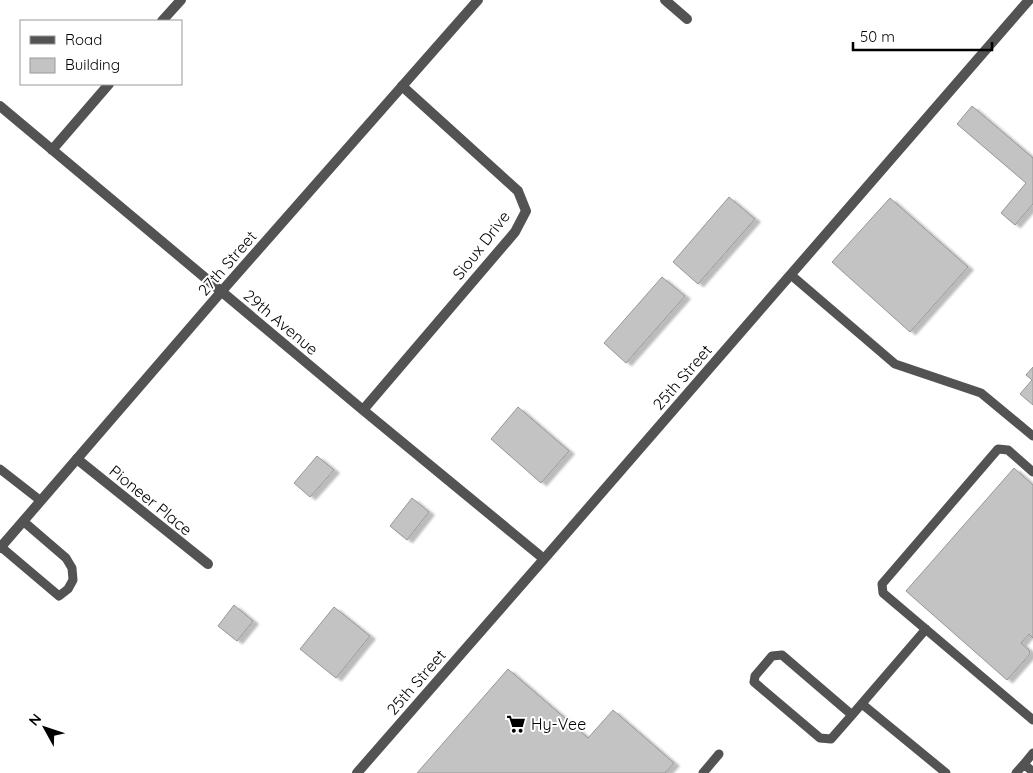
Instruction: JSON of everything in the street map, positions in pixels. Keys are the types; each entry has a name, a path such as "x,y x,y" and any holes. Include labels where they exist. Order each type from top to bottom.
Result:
{"street":[{"path":"163,20 181,0"},
{"name":"27th Street","path":"0,547 478,0"},
{"path":"665,0 687,19"},
{"name":"25th Street","path":"357,773 1027,4"},
{"path":"52,150 108,85"},
{"name":"Sioux Drive","path":"363,410 515,232 526,211 518,191 402,86"},
{"name":"29th Avenue","path":"0,106 221,292 544,559"},
{"name":"Pioneer Place","path":"77,459 208,564"}],"lane":[{"path":"791,275 895,364 981,394 1033,436"},
{"path":"1033,472 1008,450 998,449 882,584 883,593 1033,720"},
{"path":"0,469 41,501"},
{"path":"0,547 59,596 68,589 73,580 72,568 66,558 23,521"},
{"path":"852,715 782,654 772,656 755,676 754,682 820,738 831,739 862,704 926,630"},
{"path":"862,704 946,773"},
{"path":"1016,773 1033,753"},
{"path":"703,773 719,754"},
{"path":"1024,764 1033,772"}],"building":[{"path":"972,106 1033,158 1033,204 1015,225 1001,213 1026,183 957,124"},
{"path":"729,197 755,219 698,284 673,262"},
{"path":"890,198 968,267 910,332 832,262"},
{"path":"662,277 685,296 626,363 604,343"},
{"path":"1033,367 1033,405 1020,394 1032,380 1026,375"},
{"path":"518,407 569,451 541,483 491,439"},
{"path":"317,456 334,470 310,497 294,483"},
{"path":"1014,468 1033,485 1033,638 1029,634 1021,643 1029,650 1030,654 1007,680 906,591"},
{"path":"412,498 429,512 407,540 390,526"},
{"path":"234,605 253,621 237,641 218,626"},
{"path":"334,607 370,636 336,678 300,649"},
{"name":"Hy-Vee","path":"508,669 588,738 613,710 674,763 665,773 417,773"}],"place":[{"name":"Hy-Vee","path":"516,724"}]}
